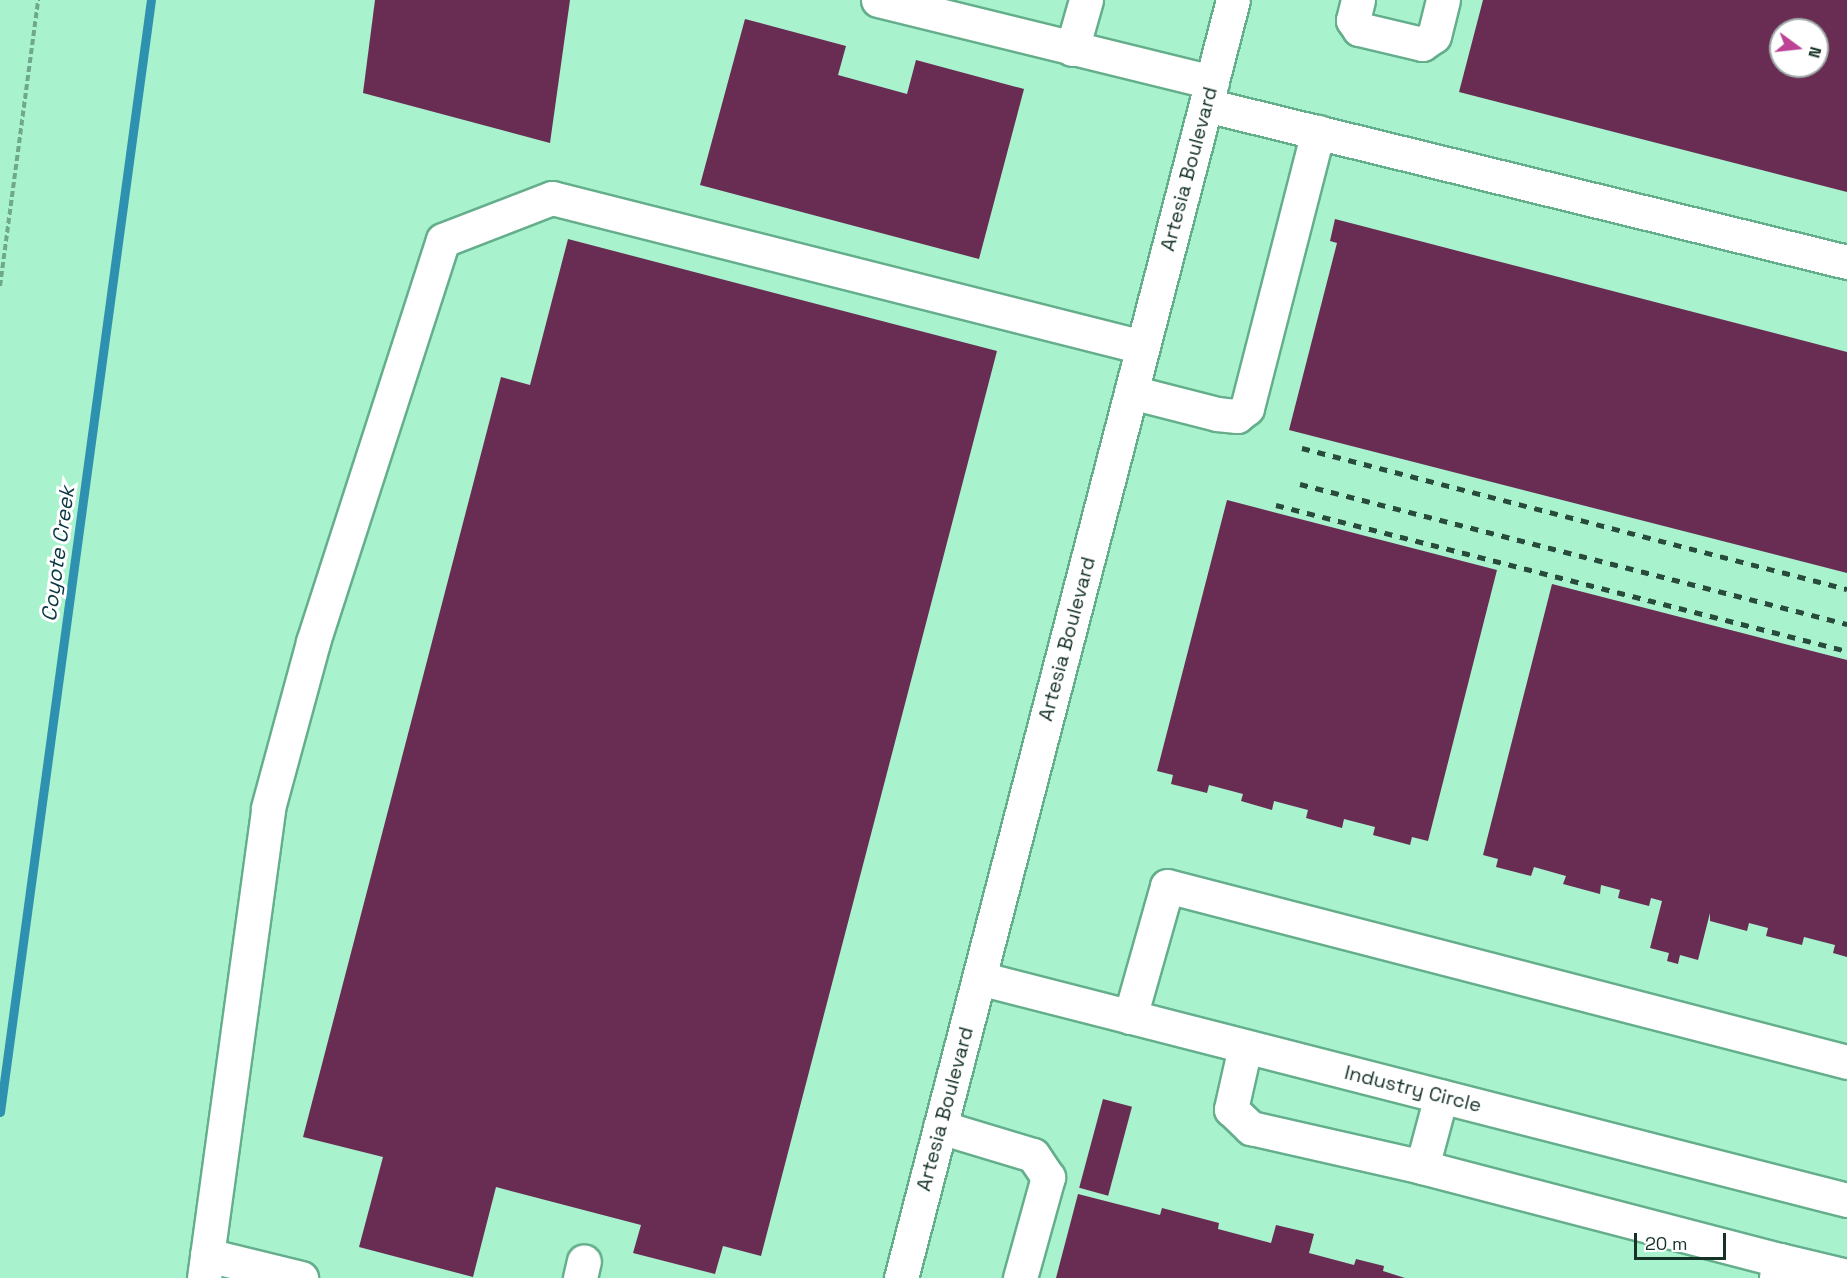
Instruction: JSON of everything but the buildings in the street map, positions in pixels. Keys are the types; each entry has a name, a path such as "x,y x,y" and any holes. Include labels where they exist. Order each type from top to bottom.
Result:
{"main road":[{"path":"878,0 1072,49 1209,93 1318,132 1847,262"},
{"path":"1072,49 1086,0"},
{"name":"Artesia Boulevard","path":"901,1278 1233,0"},
{"path":"1358,0 1353,20 1359,29 1422,44 1434,36 1443,0"},
{"path":"1131,392 1217,414 1237,416 1247,408 1318,132"},
{"path":"301,1278 205,1267 268,808 313,642 443,240 552,198 1143,347"},
{"path":"1130,1017 1167,886 1847,1062"},
{"name":"Industry Circle","path":"979,978 1847,1200"},
{"path":"1245,1047 1231,1109 1251,1128 1422,1167 1778,1269 1847,1276"},
{"path":"1422,1167 1441,1095"},
{"path":"940,1126 1034,1155 1048,1177 1020,1278"}],"path":[{"path":"0,286 38,0"}],"waterway":[{"name":"Coyote Creek","path":"0,1112 151,0"}],"railway":[{"path":"1302,448 1847,589"},
{"path":"1300,484 1847,624"},
{"path":"1276,505 1847,651"}]}
